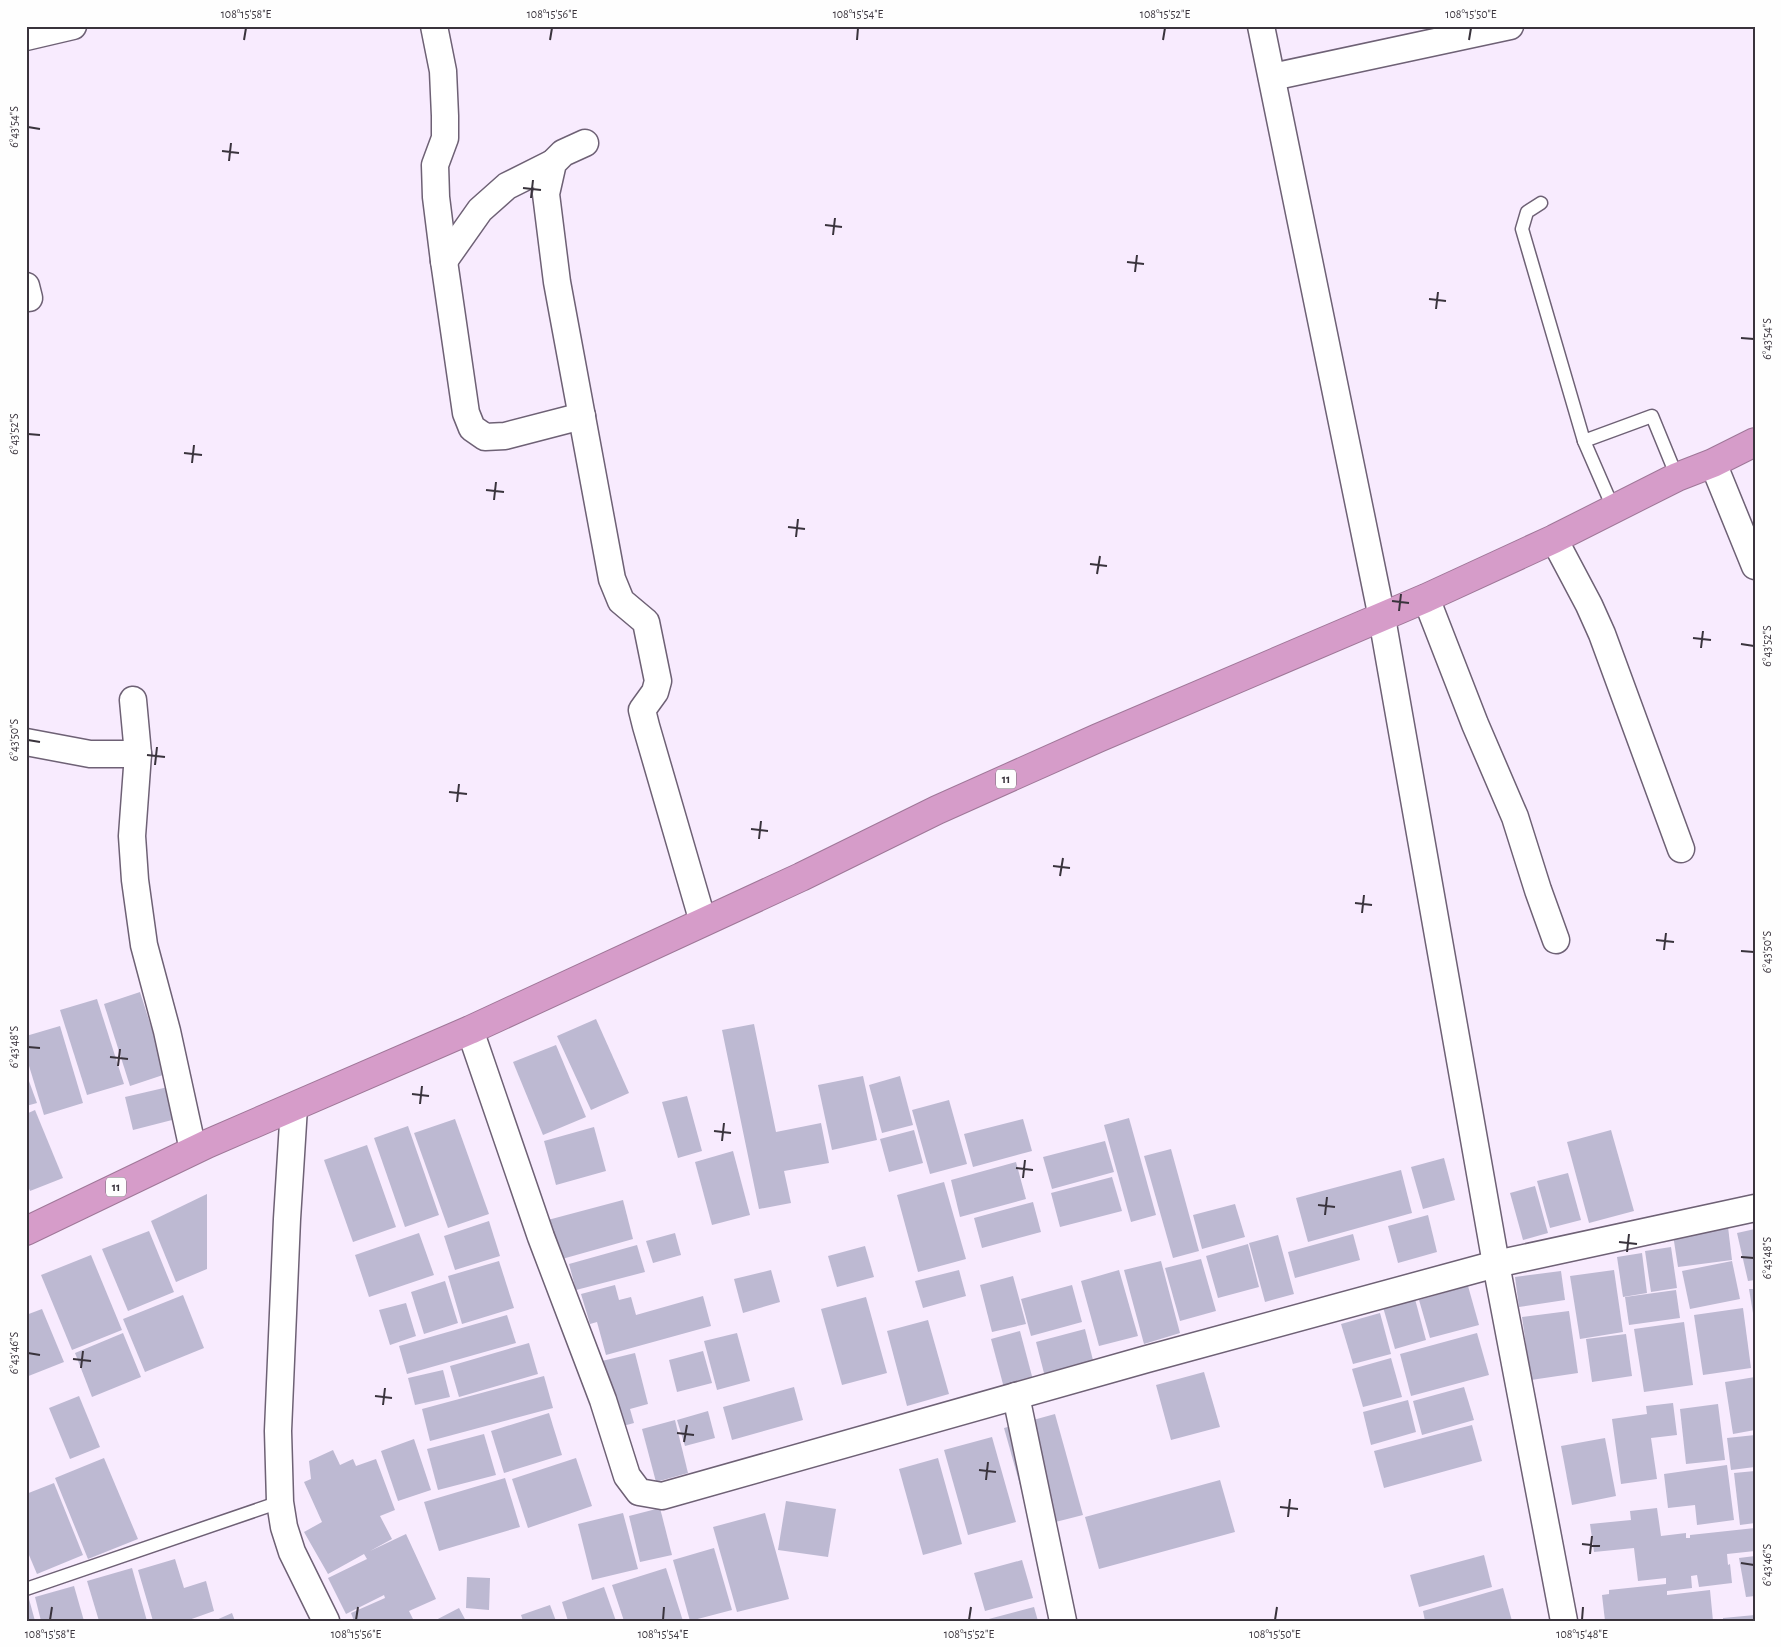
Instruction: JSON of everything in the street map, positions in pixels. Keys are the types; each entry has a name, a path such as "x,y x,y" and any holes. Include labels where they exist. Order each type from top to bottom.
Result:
{"highway":[{"name":"11","path":"26,1231 200,1147 470,1030 801,877 946,806 1089,742 1426,598 1614,510 1676,477 1755,442"}],"street":[{"path":"26,37 73,26"},
{"path":"434,26 443,70 445,116 445,138 436,165 436,197 466,413 472,428 485,438 505,436 582,416"},
{"path":"1261,26 1382,618 1496,1264 1564,1621"},
{"path":"1272,77 1510,26"},
{"path":"444,261 480,210 507,186 553,163 563,152 585,143"},
{"path":"553,163 546,194 548,221 557,282 612,580 621,601 646,622 658,681 655,692 642,710 656,765 703,922"},
{"path":"1713,462 1755,566"},
{"path":"1554,539 1589,604 1602,634 1681,849"},
{"path":"1426,598 1475,724 1515,817 1556,940"},
{"path":"133,700 138,754 132,836 135,880 144,945 200,1147"},
{"path":"26,742 90,754 138,754"},
{"path":"470,1030 541,1237 603,1400 627,1476 639,1492 662,1496 1496,1264 1754,1216"},
{"path":"294,1107 278,1431 280,1502 284,1527 292,1552 326,1621"},
{"path":"1016,1396 1063,1621"}],"lane":[{"path":"1541,203 1527,212 1522,229 1584,441 1614,510"},
{"path":"1584,441 1652,416 1676,477"},
{"path":"26,1588 280,1502"}],"building":[{"path":"140,992 166,1074 130,1086 104,1004"},
{"path":"97,999 124,1084 87,1095 60,1010"},
{"path":"596,1019 629,1093 591,1110 557,1036"},
{"path":"754,1024 776,1132 821,1123 829,1163 784,1171 791,1203 759,1209 722,1030"},
{"path":"60,1026 83,1103 44,1115 26,1056 26,1036"},
{"path":"556,1045 586,1117 543,1135 513,1062"},
{"path":"26,1073 37,1103 26,1106"},
{"path":"863,1076 877,1140 832,1150 818,1085"},
{"path":"900,1076 913,1125 882,1133 869,1085"},
{"path":"168,1087 176,1119 133,1130 125,1097"},
{"path":"687,1096 702,1151 678,1158 662,1102"},
{"path":"949,1100 967,1164 930,1174 912,1110"},
{"path":"35,1110 63,1178 30,1191 26,1181 26,1114"},
{"path":"1129,1118 1156,1215 1131,1222 1104,1125"},
{"path":"455,1119 489,1214 448,1228 414,1133"},
{"path":"1023,1119 1032,1151 973,1167 964,1134"},
{"path":"408,1126 439,1215 405,1227 374,1138"},
{"path":"594,1127 606,1171 556,1185 544,1141"},
{"path":"914,1130 923,1163 889,1172 880,1139"},
{"path":"1611,1130 1634,1211 1589,1223 1567,1142"},
{"path":"1105,1141 1114,1172 1052,1189 1043,1157"},
{"path":"367,1145 396,1227 353,1242 324,1160"},
{"path":"1171,1149 1199,1251 1173,1258 1144,1156"},
{"path":"733,1151 750,1215 712,1225 695,1162"},
{"path":"1444,1158 1455,1200 1423,1209 1411,1167"},
{"path":"1016,1162 1026,1199 960,1217 951,1180"},
{"path":"1401,1170 1412,1213 1308,1242 1296,1198"},
{"path":"1568,1173 1581,1220 1550,1228 1537,1181"},
{"path":"1112,1177 1122,1211 1060,1227 1051,1193"},
{"path":"944,1182 966,1259 918,1272 897,1195"},
{"path":"1535,1186 1548,1233 1523,1240 1510,1193"},
{"path":"207,1194 207,1269 176,1282 151,1221"},
{"path":"623,1200 633,1239 555,1261 544,1221"},
{"path":"1033,1202 1041,1232 982,1248 974,1218"},
{"path":"1235,1204 1245,1237 1202,1249 1193,1215"},
{"path":"1428,1215 1437,1252 1398,1263 1388,1226"},
{"path":"489,1221 500,1256 455,1270 444,1236"},
{"path":"1728,1227 1732,1260 1678,1267 1673,1235"},
{"path":"1755,1229 1755,1280 1748,1281 1737,1233"},
{"path":"149,1231 174,1292 128,1311 102,1249"},
{"path":"419,1233 434,1275 369,1297 355,1255"},
{"path":"675,1233 681,1255 653,1263 646,1241"},
{"path":"1353,1234 1360,1260 1295,1278 1288,1252"},
{"path":"1278,1235 1294,1294 1265,1302 1249,1243"},
{"path":"1248,1244 1259,1287 1218,1298 1206,1256"},
{"path":"637,1245 645,1272 576,1290 569,1264"},
{"path":"865,1246 874,1277 837,1287 828,1256"},
{"path":"1671,1247 1677,1288 1651,1292 1645,1251"},
{"path":"1642,1253 1647,1293 1623,1297 1617,1257"},
{"path":"91,1255 122,1330 72,1350 41,1275"},
{"path":"1201,1259 1216,1311 1180,1321 1165,1268"},
{"path":"499,1261 514,1308 462,1324 448,1276"},
{"path":"1161,1261 1180,1333 1144,1344 1124,1270"},
{"path":"1732,1261 1740,1299 1690,1309 1682,1271"},
{"path":"771,1270 780,1302 743,1313 734,1279"},
{"path":"959,1270 966,1296 923,1308 915,1281"},
{"path":"1119,1270 1138,1336 1099,1346 1081,1281"},
{"path":"1614,1270 1623,1332 1580,1339 1570,1276"},
{"path":"1561,1271 1565,1300 1519,1307 1515,1277"},
{"path":"1013,1276 1026,1324 992,1332 980,1285"},
{"path":"445,1281 458,1323 424,1334 411,1292"},
{"path":"615,1285 619,1300 631,1297 636,1315 703,1296 711,1326 606,1355 597,1322 590,1324 581,1294"},
{"path":"1072,1285 1082,1322 1031,1336 1021,1299"},
{"path":"1468,1286 1479,1325 1430,1338 1419,1300"},
{"path":"1749,1289 1755,1289 1755,1319 1754,1319"},
{"path":"1676,1290 1680,1318 1629,1325 1625,1297"},
{"path":"183,1295 204,1348 145,1372 123,1319"},
{"path":"866,1297 887,1373 842,1385 821,1309"},
{"path":"1415,1299 1426,1340 1395,1349 1383,1307"},
{"path":"406,1303 416,1336 390,1345 379,1310"},
{"path":"1743,1308 1751,1368 1703,1375 1694,1315"},
{"path":"42,1309 64,1362 26,1377 26,1315"},
{"path":"1569,1311 1578,1373 1531,1380 1522,1317"},
{"path":"1380,1313 1391,1354 1353,1364 1341,1324"},
{"path":"507,1315 516,1343 407,1374 399,1346"},
{"path":"928,1320 949,1394 907,1406 887,1331"},
{"path":"1684,1322 1693,1385 1644,1392 1634,1329"},
{"path":"1085,1329 1094,1364 1045,1377 1036,1342"},
{"path":"1020,1331 1033,1380 1004,1388 991,1339"},
{"path":"123,1333 141,1377 92,1397 75,1353"},
{"path":"737,1333 750,1381 717,1390 704,1341"},
{"path":"1477,1333 1489,1375 1411,1396 1400,1354"},
{"path":"1626,1334 1632,1376 1592,1382 1586,1339"},
{"path":"529,1343 538,1374 459,1397 450,1366"},
{"path":"703,1351 712,1383 677,1392 669,1360"},
{"path":"635,1353 648,1404 630,1409 634,1423 623,1426 602,1361"},
{"path":"1391,1358 1402,1397 1363,1407 1352,1369"},
{"path":"443,1370 450,1397 415,1405 408,1378"},
{"path":"1204,1372 1220,1427 1171,1440 1156,1385"},
{"path":"544,1376 553,1408 430,1441 422,1409"},
{"path":"1755,1377 1755,1430 1733,1434 1725,1382"},
{"path":"794,1387 803,1420 732,1440 723,1407"},
{"path":"1464,1387 1474,1420 1422,1435 1413,1401"},
{"path":"79,1396 100,1447 70,1459 49,1408"},
{"path":"1408,1400 1416,1432 1371,1445 1363,1412"},
{"path":"1673,1403 1677,1435 1651,1438 1657,1479 1621,1484 1612,1419 1647,1414 1646,1406"},
{"path":"1718,1404 1725,1460 1686,1464 1680,1409"},
{"path":"708,1411 715,1438 685,1446 677,1420"},
{"path":"549,1413 562,1455 504,1473 491,1431"},
{"path":"1055,1414 1083,1515 1032,1528 1004,1428"},
{"path":"675,1420 688,1473 656,1482 642,1429"},
{"path":"1472,1425 1482,1461 1384,1488 1374,1451"},
{"path":"484,1434 496,1475 438,1490 427,1449"},
{"path":"1755,1435 1755,1467 1731,1470 1727,1438"},
{"path":"992,1437 1016,1522 968,1535 944,1450"},
{"path":"1605,1438 1616,1496 1572,1505 1561,1446"},
{"path":"414,1439 431,1490 398,1501 381,1451"},
{"path":"333,1450 340,1465 353,1459 356,1466 376,1459 395,1510 380,1516 392,1539 370,1551 406,1534 436,1599 409,1611 414,1621 354,1621 351,1613 385,1598 384,1595 346,1614 328,1578 367,1559 364,1554 328,1574 304,1532 322,1522 304,1482 311,1479 309,1461"},
{"path":"104,1458 138,1539 88,1559 55,1478"},
{"path":"576,1458 592,1506 528,1528 512,1479"},
{"path":"938,1458 962,1544 923,1555 899,1469"},
{"path":"1727,1465 1734,1520 1697,1525 1695,1505 1668,1508 1664,1474"},
{"path":"1755,1471 1755,1523 1740,1525 1734,1473"},
{"path":"505,1478 520,1527 439,1551 424,1502"},
{"path":"1220,1480 1235,1532 1099,1569 1085,1517"},
{"path":"54,1483 83,1555 37,1574 26,1548 26,1494"},
{"path":"786,1501 836,1509 828,1557 778,1550"},
{"path":"660,1508 672,1555 640,1562 629,1516"},
{"path":"1657,1508 1661,1536 1686,1533 1686,1538 1690,1538 1690,1535 1755,1528 1755,1551 1727,1554 1732,1583 1699,1587 1697,1575 1691,1576 1692,1588 1667,1591 1667,1595 1710,1590 1713,1621 1605,1621 1602,1595 1609,1594 1609,1590 1666,1584 1666,1578 1638,1581 1634,1548 1594,1552 1590,1524 1631,1520 1630,1511"},
{"path":"623,1513 638,1569 592,1580 578,1524"},
{"path":"765,1513 789,1599 737,1612 713,1527"},
{"path":"714,1548 732,1610 690,1621 673,1560"},
{"path":"1484,1555 1492,1587 1419,1607 1410,1575"},
{"path":"1755,1556 1755,1596 1746,1597 1739,1558"},
{"path":"175,1559 184,1588 206,1581 214,1611 186,1621 153,1621 138,1570"},
{"path":"1022,1560 1033,1598 985,1611 974,1573"},
{"path":"132,1568 147,1621 99,1621 87,1581"},
{"path":"666,1568 683,1621 624,1621 612,1585"},
{"path":"467,1577 490,1578 489,1610 466,1608"},
{"path":"74,1586 84,1621 41,1621 35,1597"},
{"path":"604,1587 616,1621 568,1621 562,1602"},
{"path":"1503,1588 1512,1621 1425,1621 1423,1611"},
{"path":"29,1599 35,1621 26,1621 26,1600"},
{"path":"550,1605 556,1621 523,1621 521,1615"},
{"path":"1034,1607 1038,1621 985,1621 985,1620"},
{"path":"459,1608 466,1621 434,1621"},
{"path":"232,1613 235,1621 214,1621"},
{"path":"1755,1615 1755,1621 1723,1621 1723,1618"}]}
